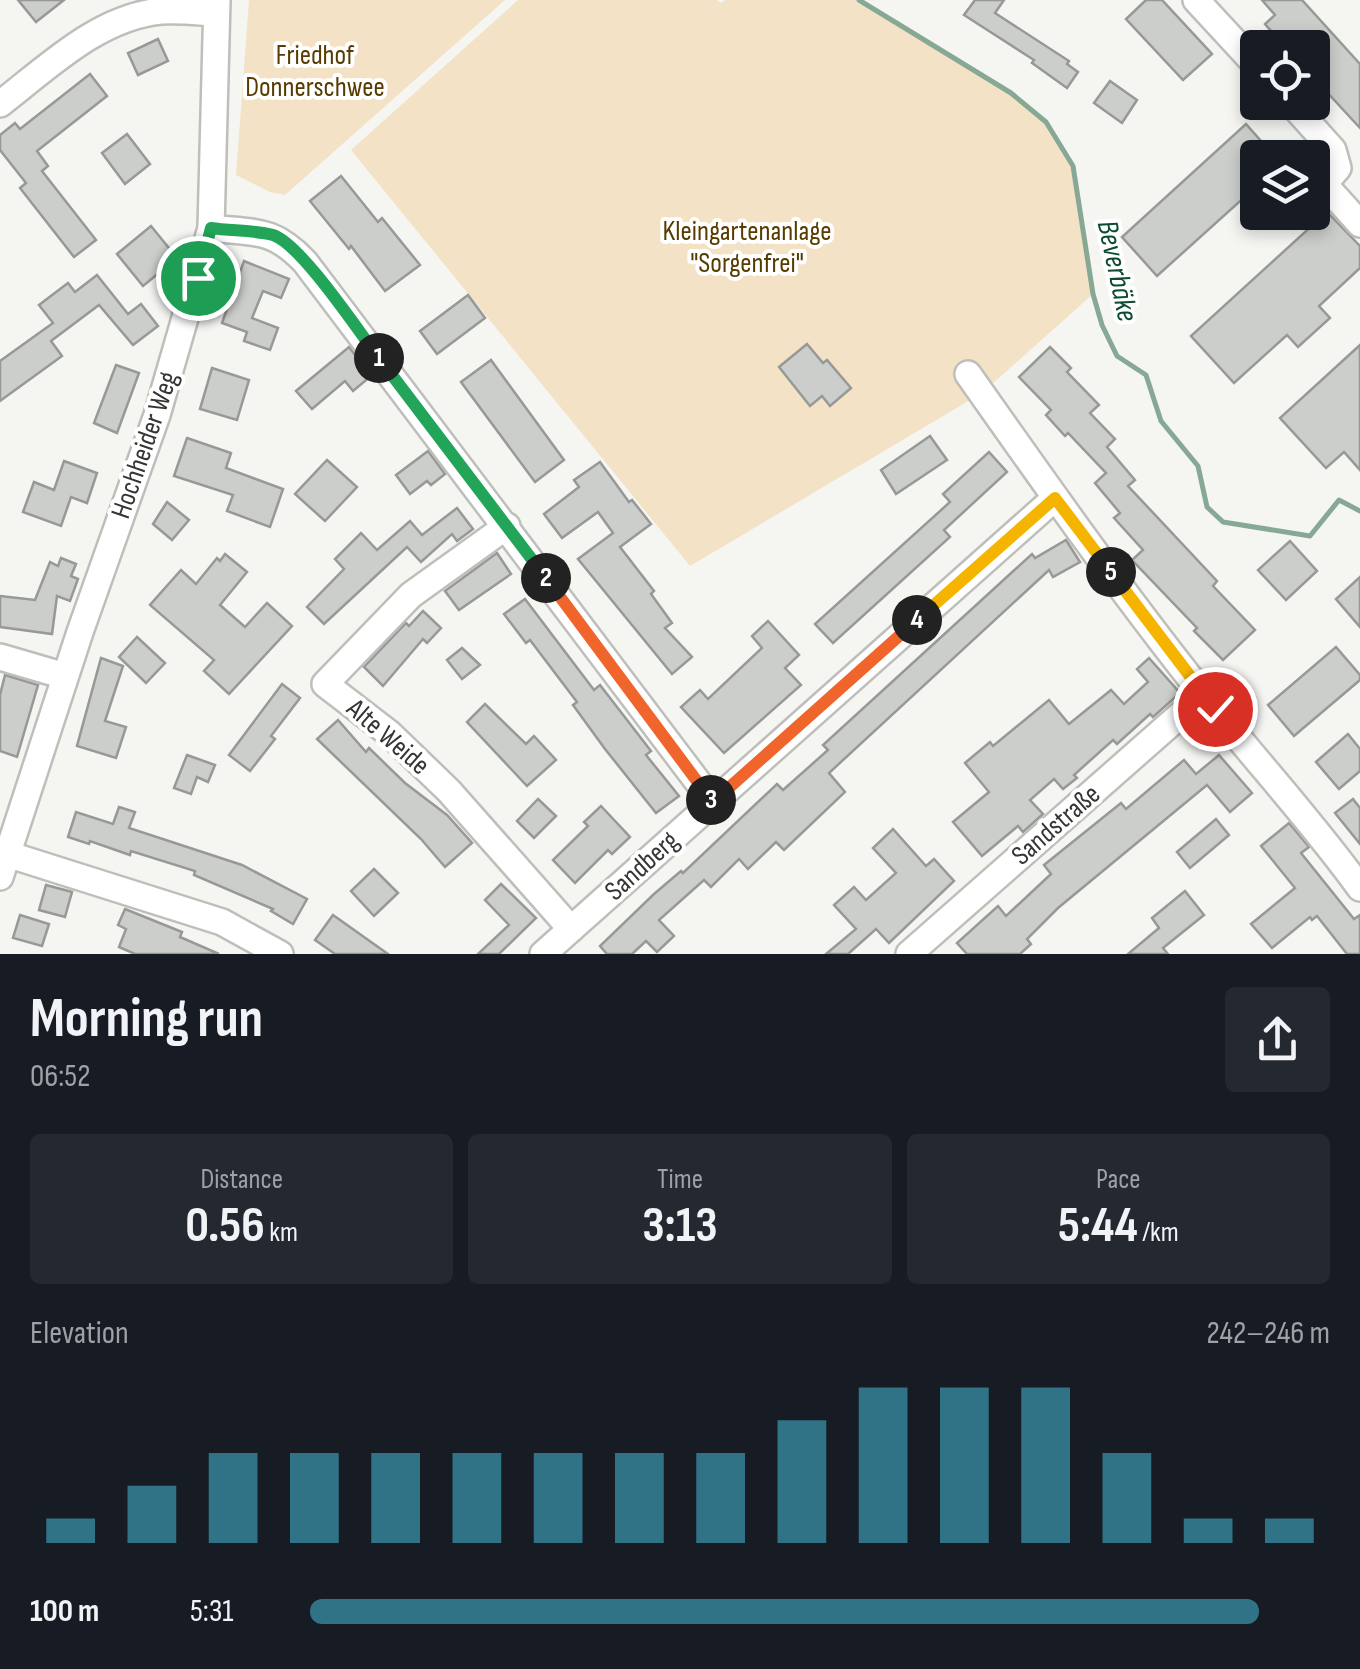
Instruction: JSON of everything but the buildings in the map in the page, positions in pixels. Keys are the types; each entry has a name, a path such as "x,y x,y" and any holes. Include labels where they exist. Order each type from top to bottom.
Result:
{"street":[{"path":"1196,0 1240,48"},
{"path":"0,104 80,44 120,21 160,11 216,6"},
{"name":"Hochheider Weg","path":"3,866 157,415 211,228 216,6"},
{"path":"1306,120 1334,150 1338,168 1324,184 1360,224"},
{"path":"211,228 274,236 305,262 713,802"},
{"path":"968,374 1203,696 1311,823 1360,888"},
{"name":"Sandberg","path":"543,954 1055,498"},
{"name":"Alte Weide","path":"508,526 411,595 325,684 390,734 449,791 571,929"},
{"path":"0,657 65,676"},
{"name":"Sandstraße","path":"909,954 1203,696"},
{"path":"3,866 222,922 280,954"}],"green space":[{"name":"Friedhof Donnerschwee","path":"249,0 505,0 285,195 236,175"},
{"name":"Kleingartenanlage \"Sorgenfrei\"","path":"518,0 855,0 1011,93 1042,119 1073,166 1093,294 982,393 690,566 351,150"}],"waterway":[{"name":"Beverbäke","path":"859,0 1011,93 1046,122 1073,166 1093,294 1102,325 1117,356 1146,375 1161,421 1198,466 1207,507 1223,522 1310,536 1339,500 1360,511"}],"route":[{"path":"198,278 211,228 274,236 287,243 504,521 713,802 1055,498 1215,709"}]}
